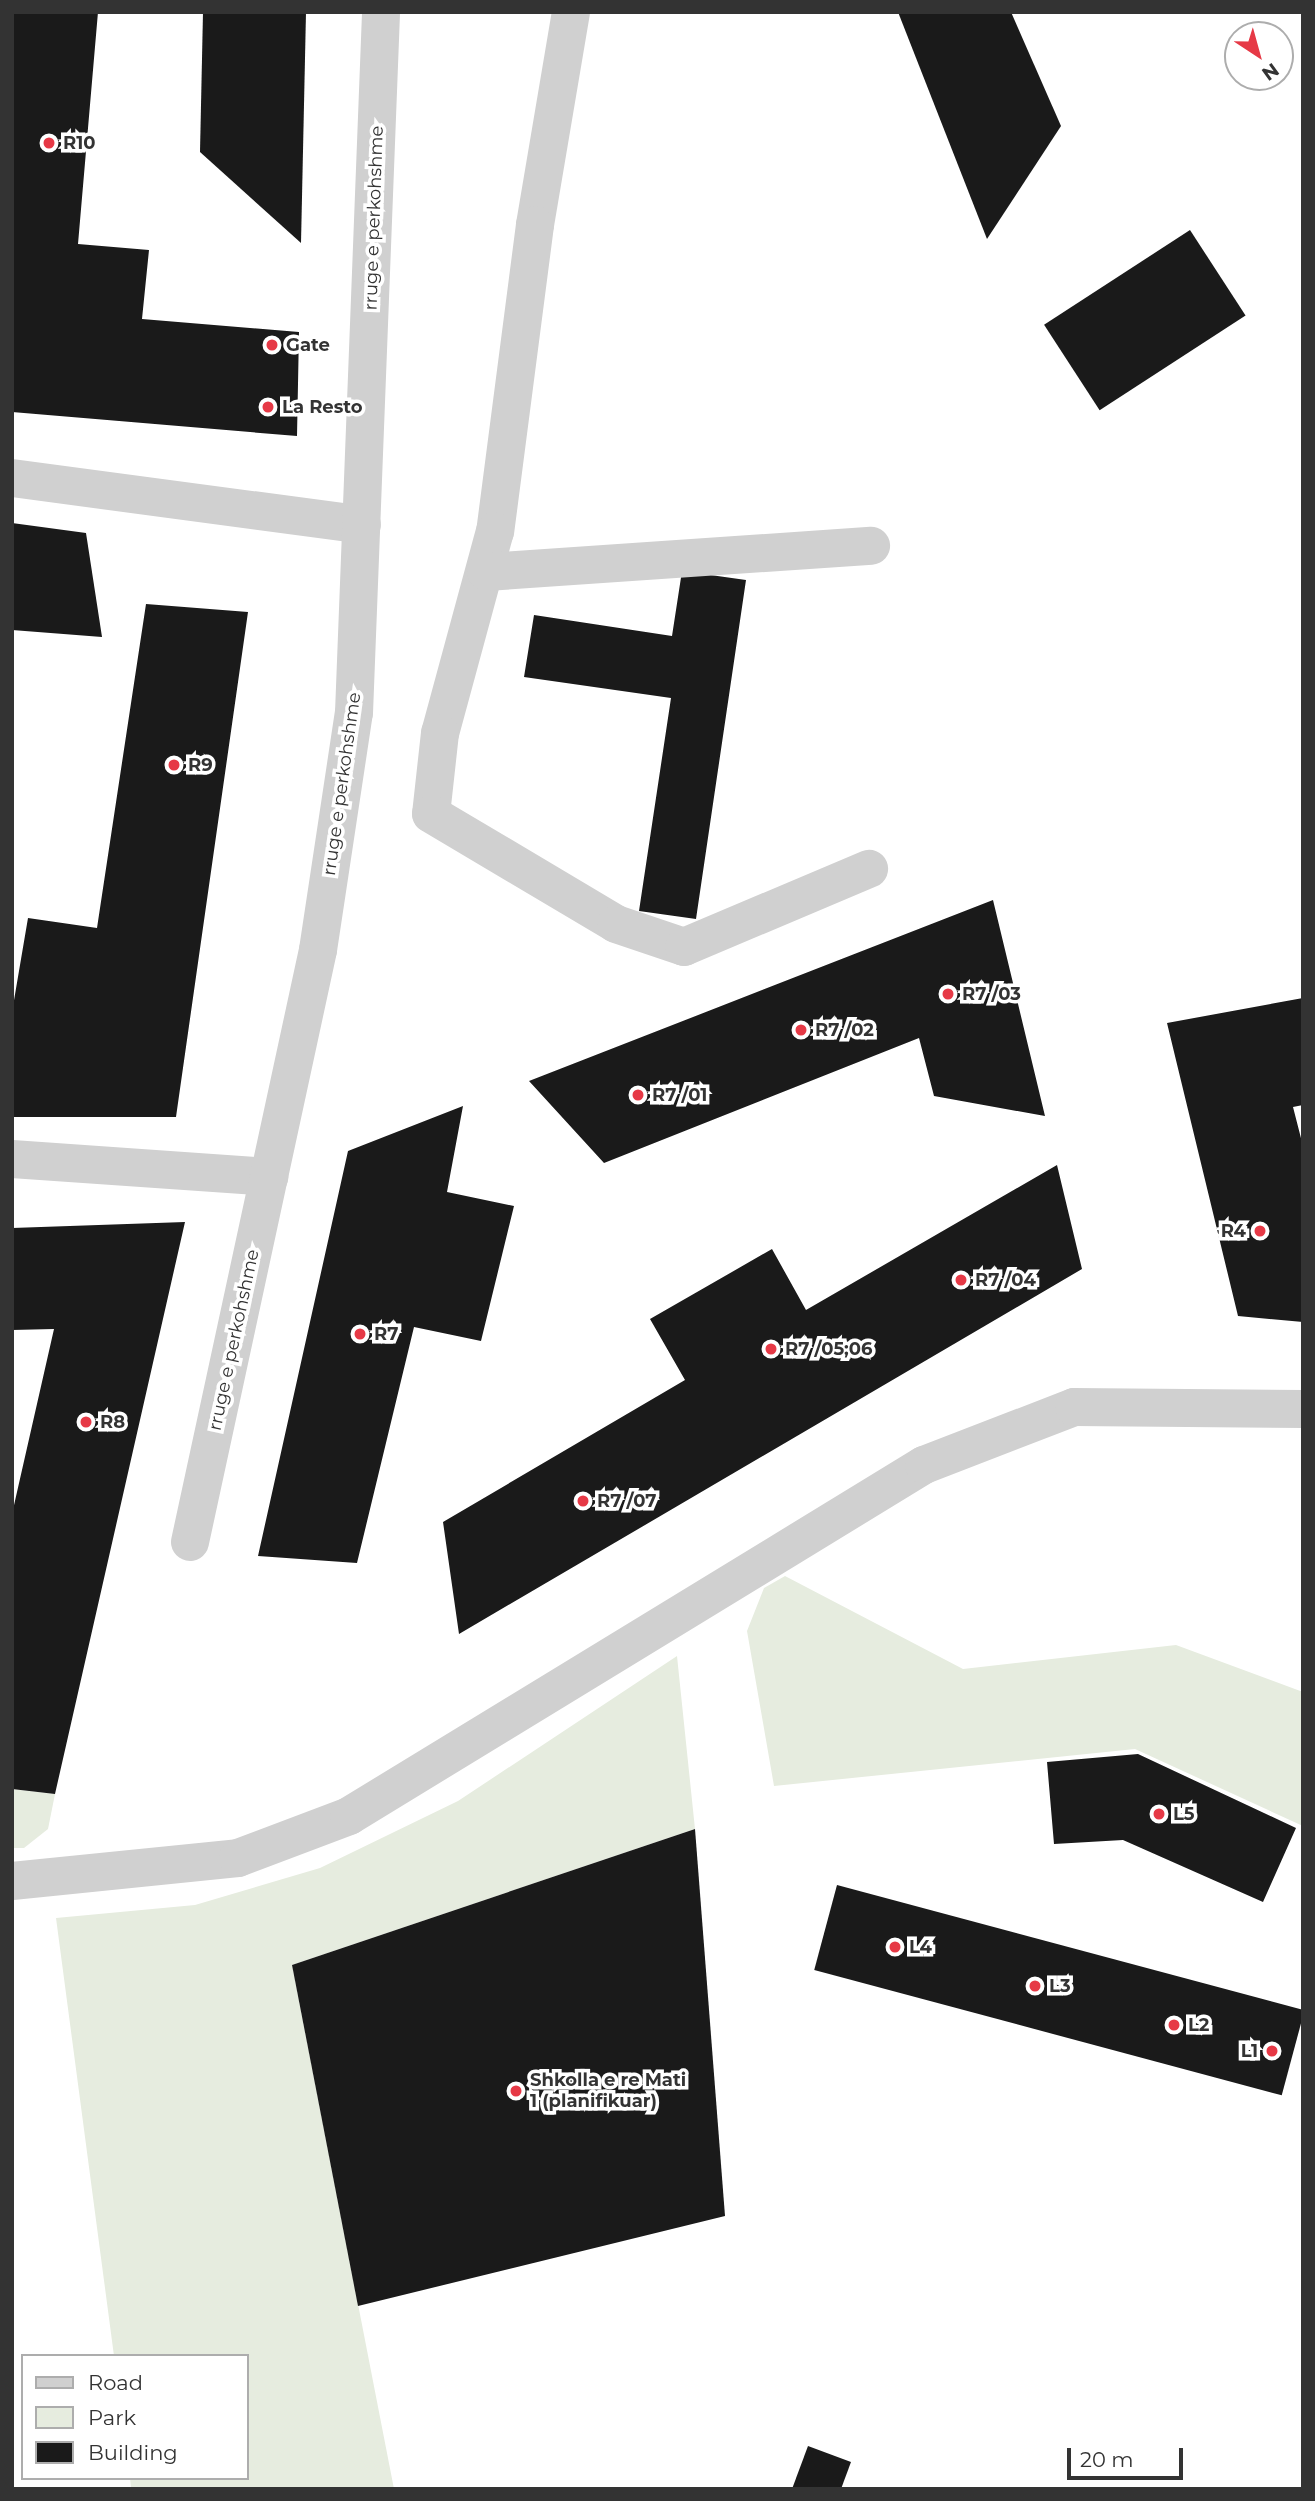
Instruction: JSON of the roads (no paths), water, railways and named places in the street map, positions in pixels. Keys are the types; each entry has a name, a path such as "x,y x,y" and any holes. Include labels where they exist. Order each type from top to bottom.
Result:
{"street":[{"name":"rruge e perkohshme","path":"190,1542 318,950 354,713 381,12"},
{"path":"571,12 486,572 439,733 431,814 616,924 684,947 869,869"},
{"path":"12,478 362,525"},
{"path":"486,572 871,546"},
{"path":"12,1159 269,1177"},
{"path":"12,1881 238,1858 349,1816 924,1465 1074,1407 1303,1409"}],"place":[{"name":"R10","path":"49,143"},
{"name":"Gate","path":"272,345"},
{"name":"La Resto","path":"268,407"},
{"name":"R9","path":"174,765"},
{"name":"R7 /03","path":"948,994"},
{"name":"R7 /02","path":"801,1030"},
{"name":"R7 /01","path":"638,1095"},
{"name":"R4","path":"1260,1231"},
{"name":"R7 /04","path":"961,1280"},
{"name":"R7","path":"360,1334"},
{"name":"R7 /05;06","path":"771,1349"},
{"name":"R8","path":"86,1422"},
{"name":"R7 /07","path":"583,1501"},
{"name":"L5","path":"1159,1814"},
{"name":"L4","path":"895,1947"},
{"name":"L3","path":"1035,1986"},
{"name":"L2","path":"1174,2025"},
{"name":"L1","path":"1272,2051"},
{"name":"Shkolla e re Mati 1 (planifikuar)","path":"516,2091"}]}
